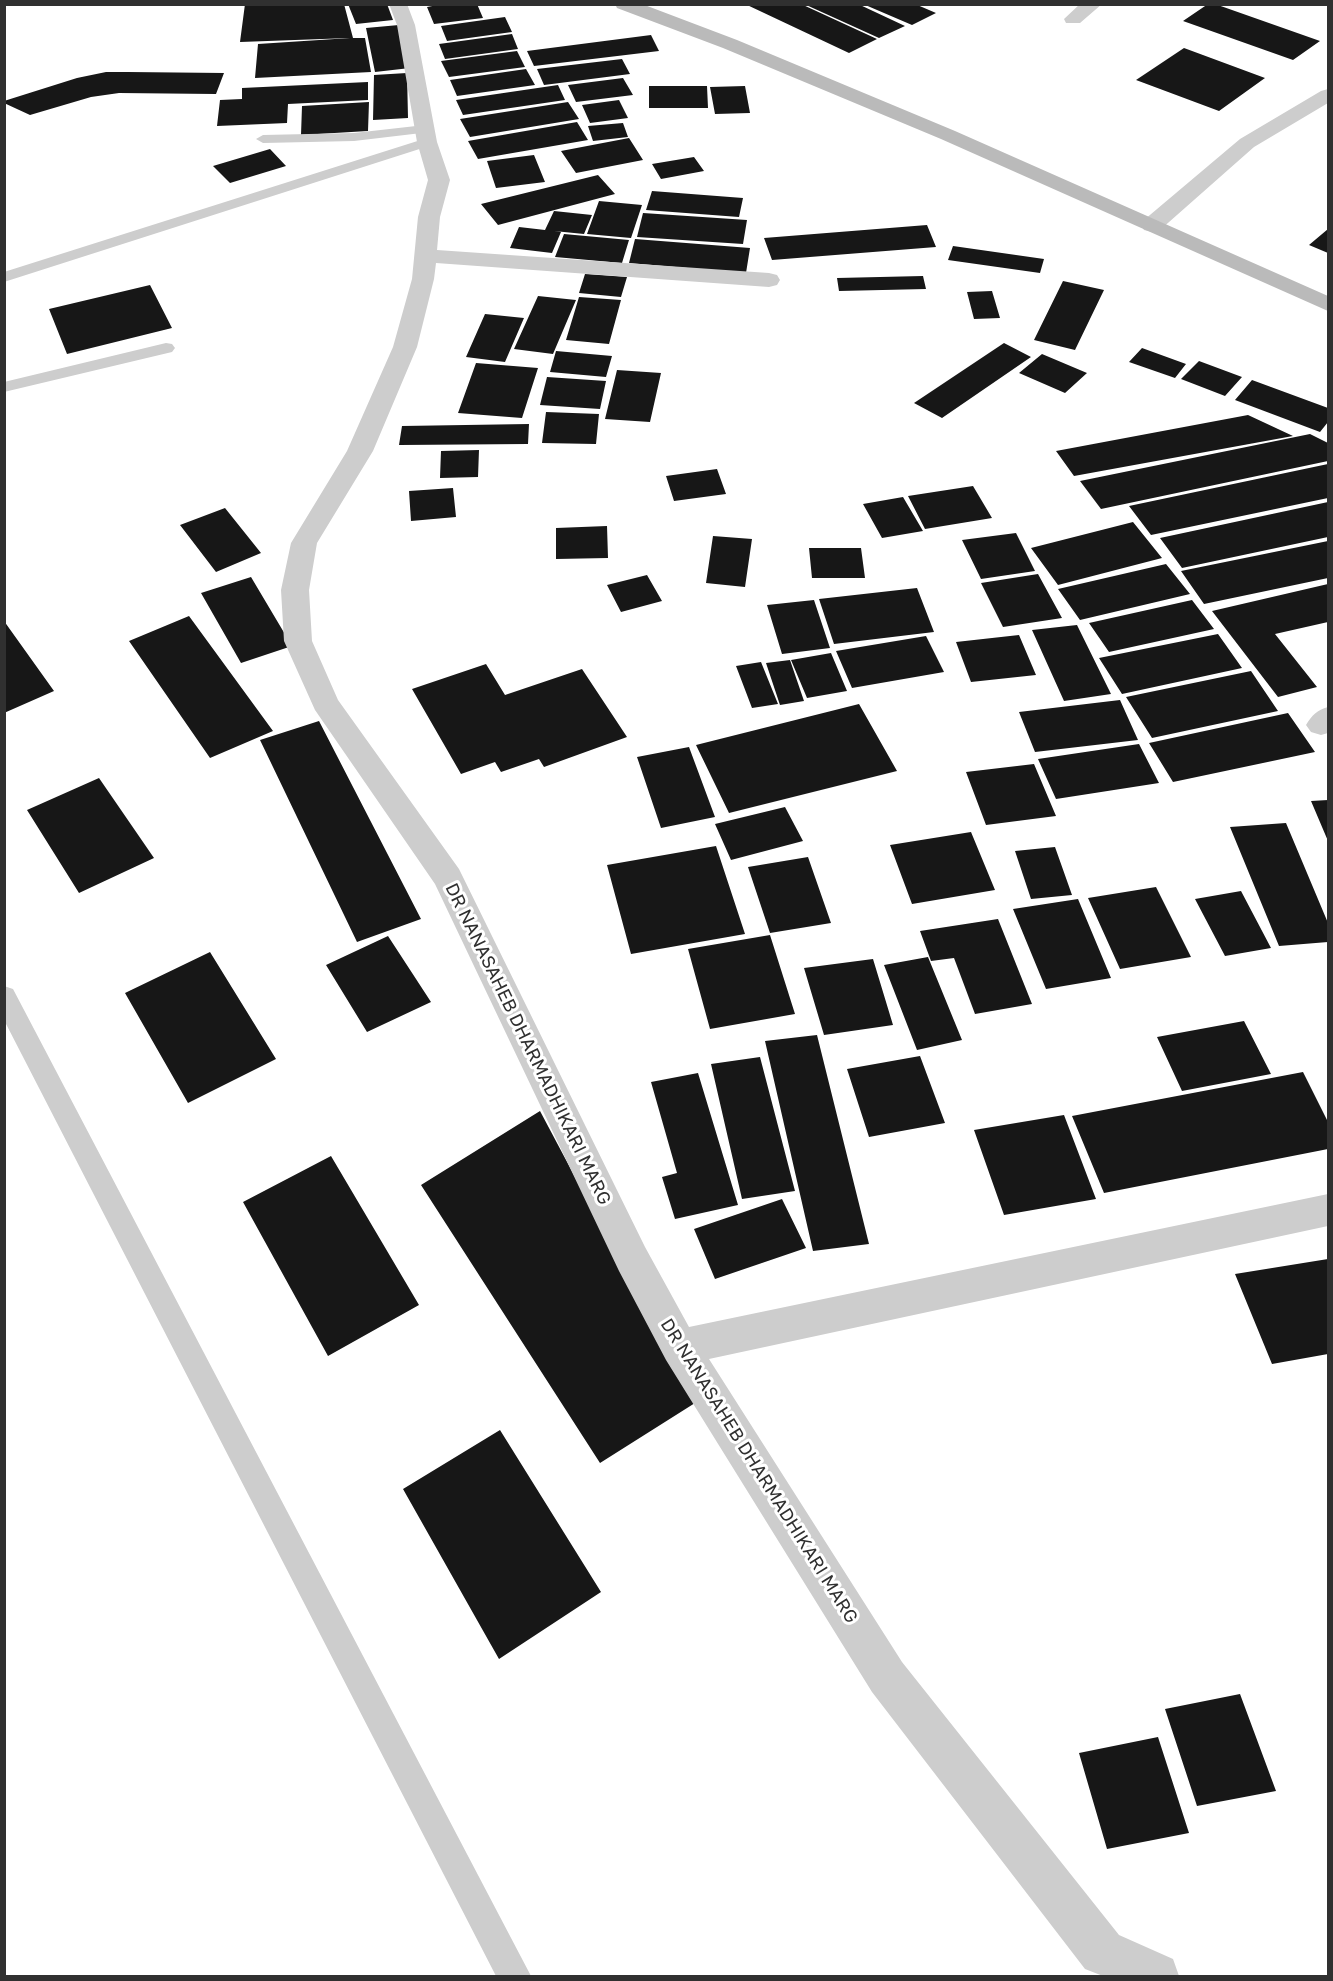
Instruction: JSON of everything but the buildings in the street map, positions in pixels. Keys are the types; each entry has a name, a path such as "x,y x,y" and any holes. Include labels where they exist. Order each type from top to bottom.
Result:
{"street":[{"name":"DR NANASAHEB DHARMADHIKARI MARG","path":"398,4 406,25 426,136 439,180 429,217 423,279 405,346 360,451 304,543 295,590 298,641 325,703 448,878 632,1258 680,1347 887,1677 1102,1952 1156,1977"},
{"path":"624,4 730,44 1152,225 1329,304"},
{"path":"1073,19 1093,4"},
{"path":"1152,225 1247,143 1323,104"},
{"path":"426,256 769,280"},
{"path":"680,1347 1329,1210"}],"lane":[{"path":"263,139 426,136"},
{"path":"4,277 426,136"},
{"path":"4,387 166,348"},
{"path":"4,996 514,1977"}]}
